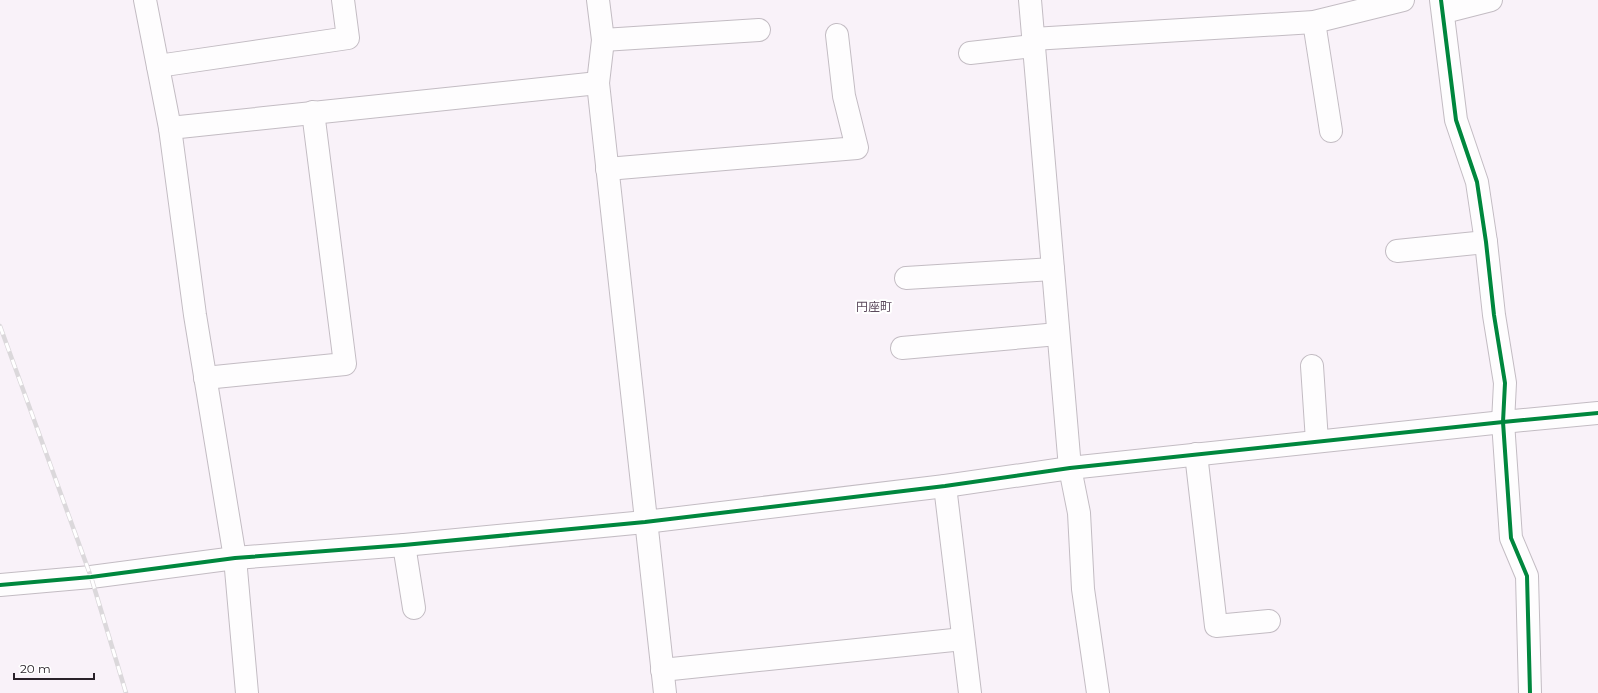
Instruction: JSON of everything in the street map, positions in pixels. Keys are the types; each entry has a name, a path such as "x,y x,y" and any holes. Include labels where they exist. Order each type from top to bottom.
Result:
{"street":[{"path":"145,0 170,128 195,315 235,558 247,693"},
{"path":"158,66 348,38 343,0"},
{"path":"598,0 603,40 598,83 665,693"},
{"path":"1030,0 1070,468 1079,513 1083,589 1098,693"},
{"path":"970,53 1033,43 1314,22 1403,0"},
{"path":"1491,0 1442,6 1456,120 1477,182 1486,242 1494,315 1505,383 1503,422 1511,538 1526,576 1530,693"},
{"path":"1314,22 1330,131"},
{"path":"603,40 758,30"},
{"path":"607,169 856,148 844,96 837,35"},
{"path":"170,128 598,83"},
{"path":"205,378 345,364 313,112"},
{"path":"1397,251 1486,242"},
{"path":"906,278 1054,269"},
{"path":"902,348 1058,334"},
{"path":"1312,366 1318,441"},
{"path":"0,585 91,577 235,558 404,546 646,522 944,486 1070,468 1598,413"},
{"path":"1196,454 1216,626 1269,621"},
{"path":"944,486 970,693"},
{"path":"404,546 414,608"},
{"path":"662,670 963,639"}],"railway":[{"path":"0,326 91,577 126,693"}],"cycle path":[{"path":"1441,0 1456,120 1477,182 1486,242 1494,315 1505,383 1503,422 1511,538 1527,576 1530,693"},
{"path":"0,585 91,577 235,558 404,545 645,522 945,486 1070,468 1598,413"}],"district":[{"name":"円座町","path":"874,306"}]}
